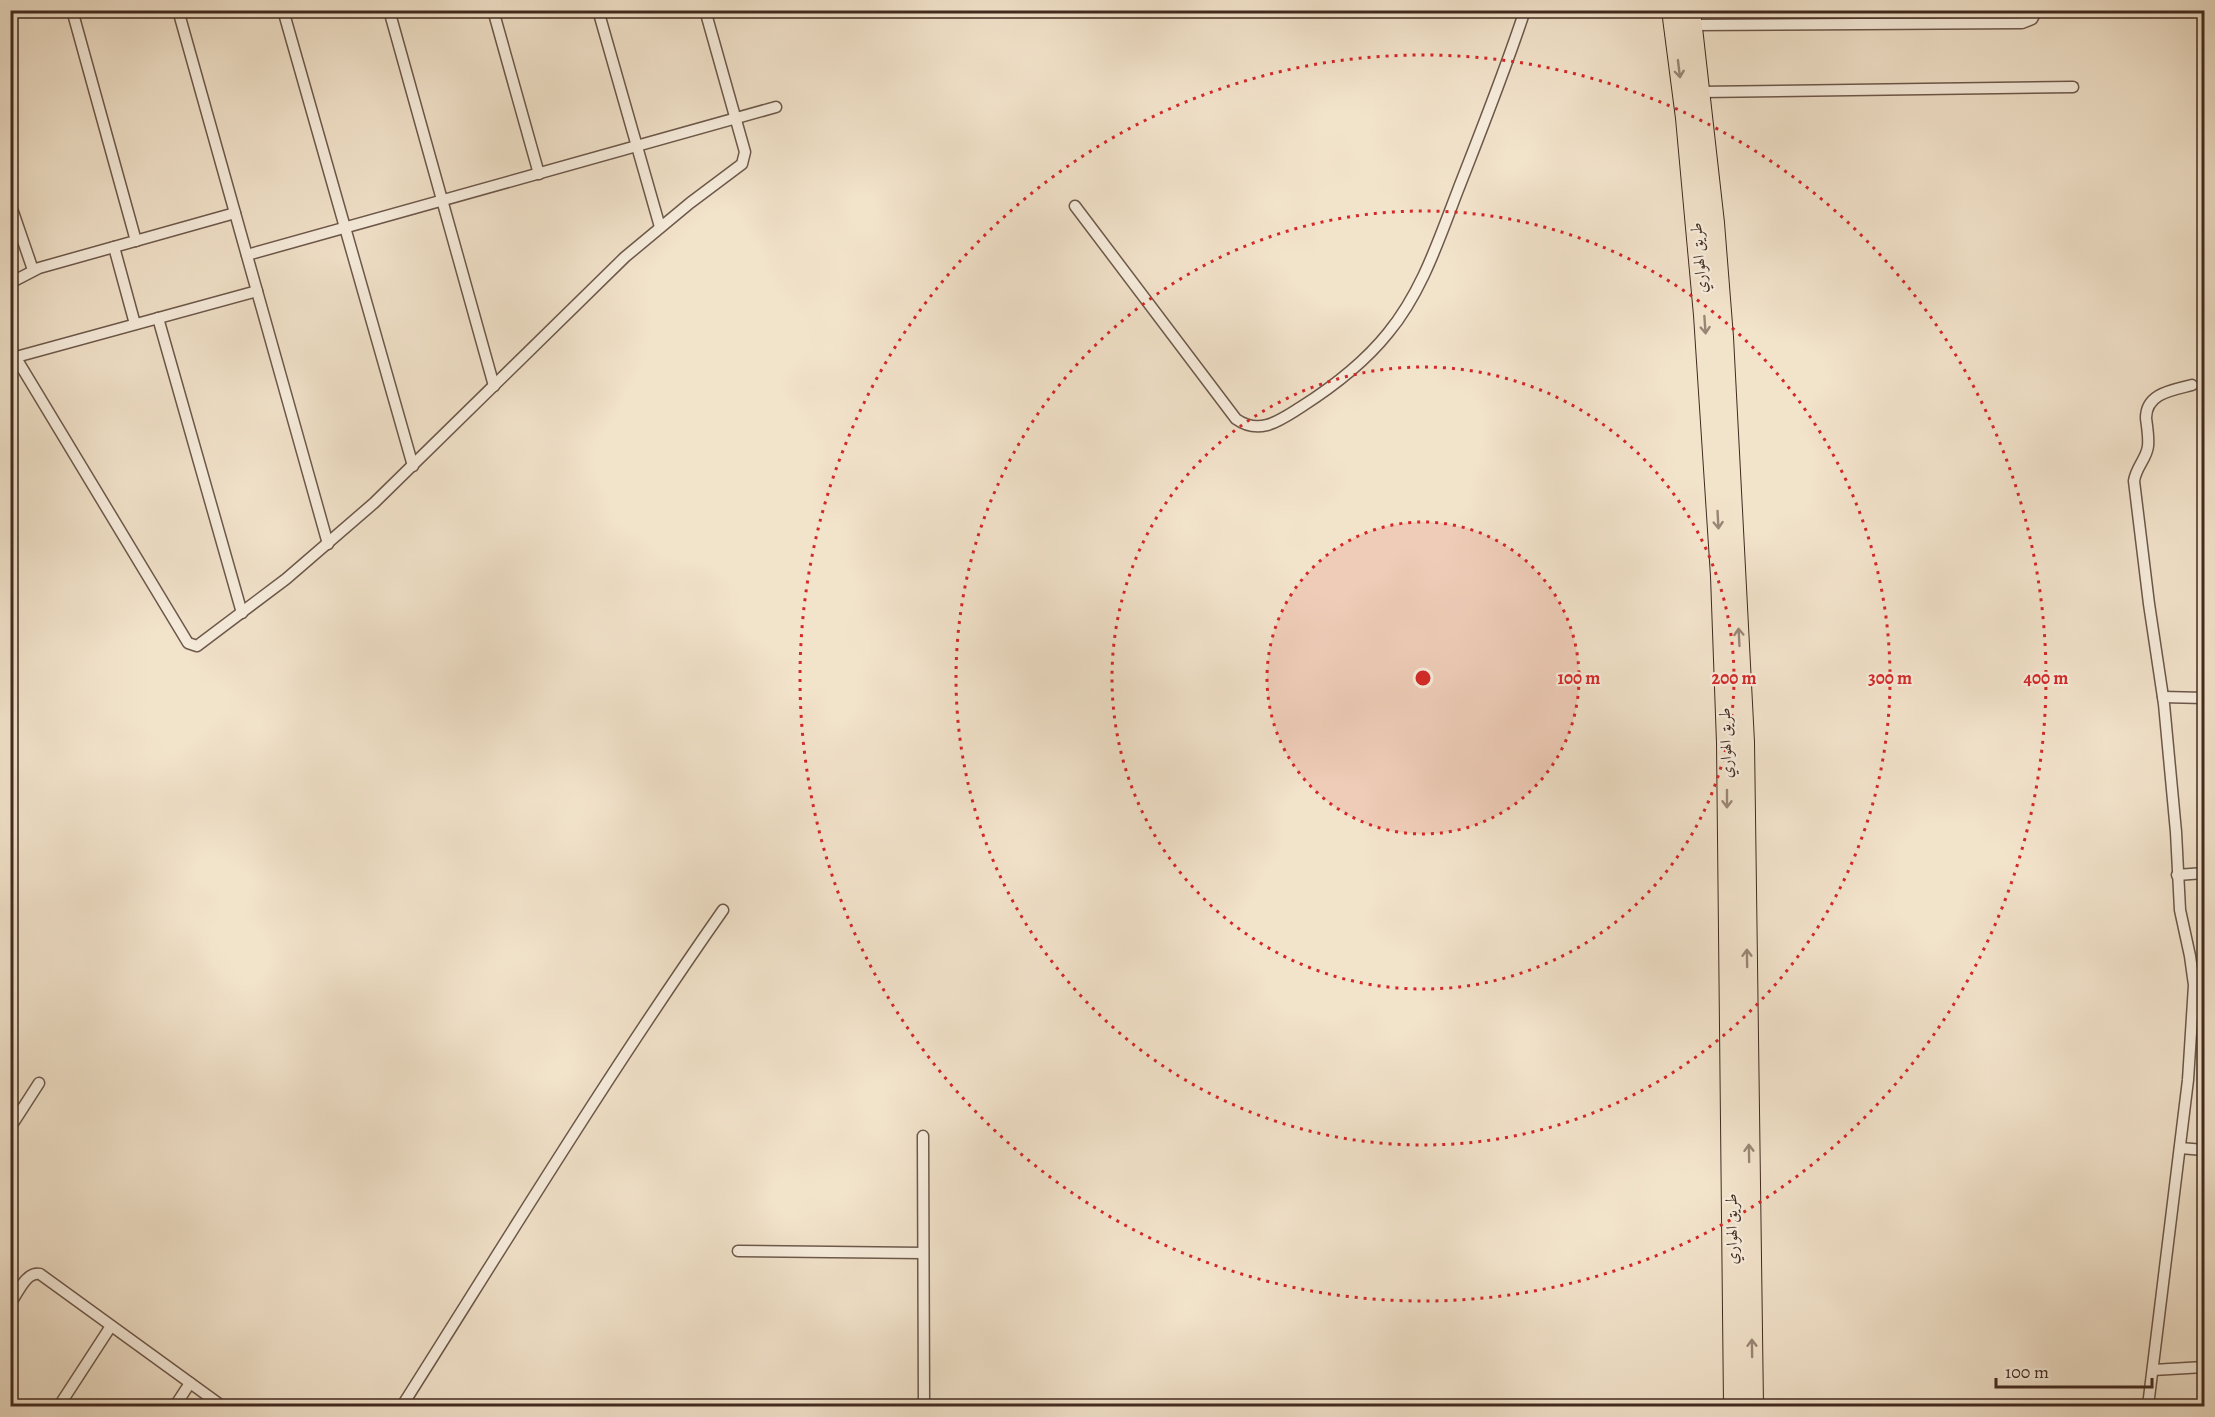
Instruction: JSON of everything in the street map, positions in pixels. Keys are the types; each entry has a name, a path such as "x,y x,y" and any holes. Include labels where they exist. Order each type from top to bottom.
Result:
{"highway":[{"name":"طريق الهواري","path":"1672,10 1686,118 1704,315 1721,576 1736,742 1734,1407"},
{"name":"طريق الهواري","path":"1691,18 1714,223 1723,337 1753,1407"}],"street":[{"path":"72,10 136,241"},
{"path":"178,10 328,544"},
{"path":"284,10 412,466"},
{"path":"389,10 494,386"},
{"path":"493,10 539,174"},
{"path":"598,10 660,227"},
{"path":"257,291 135,324 13,353 188,642 193,646 200,644 242,613 328,544 412,466 595,286 660,227 744,162 745,153 705,10"},
{"path":"1075,206 1236,419 1243,424 1259,428 1275,423 1333,385 1361,363 1389,333 1406,309 1428,267 1526,10"},
{"path":"1691,18 2022,23 2032,20 2037,10"},
{"path":"1700,92 2073,87"},
{"path":"247,255 776,107"},
{"path":"10,204 33,270"},
{"path":"10,283 33,270 235,213"},
{"path":"114,247 135,324"},
{"path":"158,318 242,613"},
{"path":"2148,1407 2188,1080 2194,985 2193,968 2180,910 2176,832 2163,698 2134,481 2136,470 2147,451 2146,414 2151,402 2161,394 2192,385"},
{"path":"2163,698 2205,698"},
{"path":"2177,875 2205,873"},
{"path":"402,1407 677,975 723,910"},
{"path":"10,1128 39,1083"},
{"path":"923,1136 924,1407"},
{"path":"2180,1148 2205,1150"},
{"path":"738,1251 923,1253"},
{"path":"10,1304 28,1277 37,1273 222,1407"},
{"path":"59,1407 111,1326"},
{"path":"2152,1370 2205,1367"},
{"path":"175,1407 190,1383"}]}
